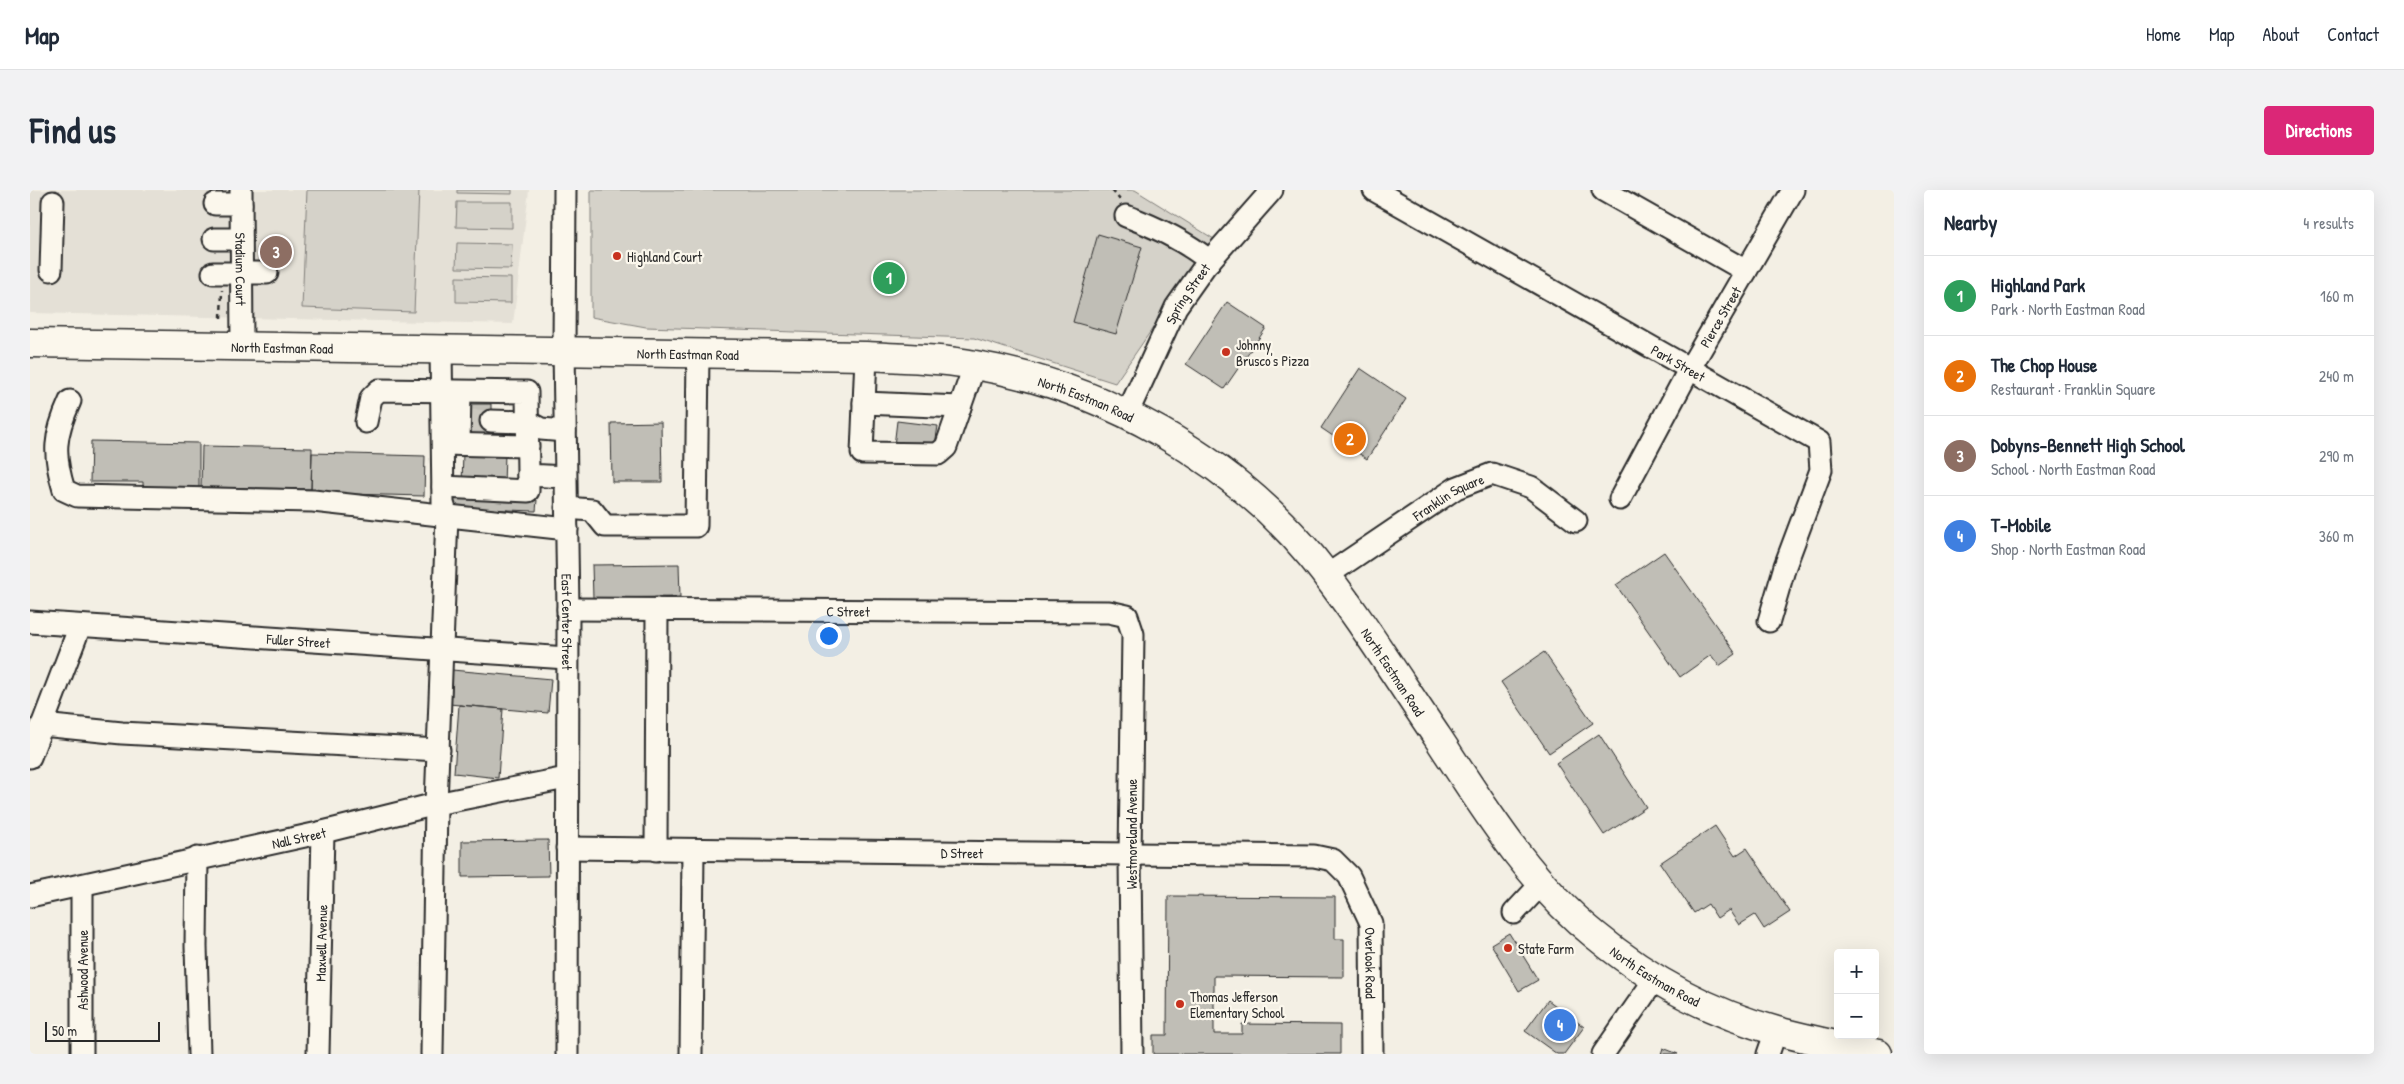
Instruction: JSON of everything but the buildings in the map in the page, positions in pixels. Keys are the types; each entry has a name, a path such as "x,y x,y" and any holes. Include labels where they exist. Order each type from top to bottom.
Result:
{"main road":[{"name":"North Eastman Road","path":"30,343 866,356 929,359 975,364 1025,376 1063,388 1127,414 1179,444 1234,481 1292,535 1326,576 1500,831 1562,906 1596,936 1655,979 1772,1042 1878,1054"}],"street":[{"name":"East Center Street","path":"565,190 564,350 568,609 566,778 567,1054"},
{"name":"Spring Street","path":"1127,414 1176,307 1210,261 1272,190"},
{"name":"Park Street","path":"1374,190 1819,442 1821,470 1785,566 1769,621"},
{"path":"1603,190 1746,271"},
{"name":"Pierce Street","path":"1620,499 1690,368 1793,190"},
{"path":"215,204 241,197"},
{"name":"Stadium Court","path":"241,197 242,347"},
{"path":"51,270 53,202"},
{"path":"1126,216 1183,242 1210,261"},
{"path":"214,239 241,239"},
{"path":"213,272 267,273"},
{"path":"432,1054 436,804 447,516 443,503 443,487 451,444 464,408 441,349"},
{"path":"566,508 592,510 598,515 605,526 696,526 698,354"},
{"path":"866,356 862,453 938,454 946,447 975,364"},
{"path":"366,422 371,398 379,390 464,408 528,412 541,429 565,431"},
{"path":"443,487 528,491 527,392 464,408"},
{"path":"70,402 56,434 58,470 64,490 77,496 313,501 566,529"},
{"path":"864,403 960,408"},
{"path":"451,444 464,408"},
{"path":"451,444 528,446"},
{"name":"Franklin Square","path":"1326,576 1456,488 1492,474 1531,487 1576,521"},
{"path":"528,475 565,477"},
{"name":"C Street","path":"568,609 1109,612 1127,616"},
{"path":"656,850 657,609"},
{"name":"Westmoreland Avenue","path":"1127,616 1133,634 1130,856 1132,1054"},
{"name":"Fuller Street","path":"30,622 568,658"},
{"path":"30,757 80,626"},
{"path":"42,725 122,733 439,750"},
{"name":"Nall Street","path":"30,896 323,832 436,804 566,778"},
{"name":"Maxwell Avenue","path":"318,1054 323,832"},
{"name":"D Street","path":"567,848 1130,856 1314,856 1333,860 1349,876"},
{"path":"691,1054 693,850"},
{"path":"197,858 196,946 199,1054"},
{"name":"Overlook Road","path":"1349,876 1371,922 1372,1054"},
{"path":"1514,913 1542,883"},
{"name":"Ashwood Avenue","path":"82,886 82,1054"},
{"path":"1603,1054 1655,979"}],"shaded area":[{"path":"30,190 529,190 513,324 30,313"},
{"path":"307,190 419,190 414,312 302,308"},
{"path":"457,190 512,190 512,194 457,193"},
{"path":"591,190 1135,190 1214,239 1115,383 974,338 646,327 591,317"},
{"path":"457,202 512,202 512,228 456,227"},
{"path":"457,243 512,244 511,269 456,268"},
{"path":"456,277 511,278 511,303 456,302"}],"tunnel":[{"path":"471,420 491,421"}],"place":[{"name":"Dobyns-Bennett High School","path":"276,252"},
{"name":"Highland Court","path":"617,256"},
{"name":"Highland Park","path":"889,278"},
{"name":"Johnny Brusco's Pizza","path":"1226,352"},
{"name":"The Chop House","path":"1350,439"},
{"name":"State Farm","path":"1508,948"},
{"name":"Thomas Jefferson Elementary School","path":"1180,1004"},
{"name":"T-Mobile","path":"1560,1025"}]}
